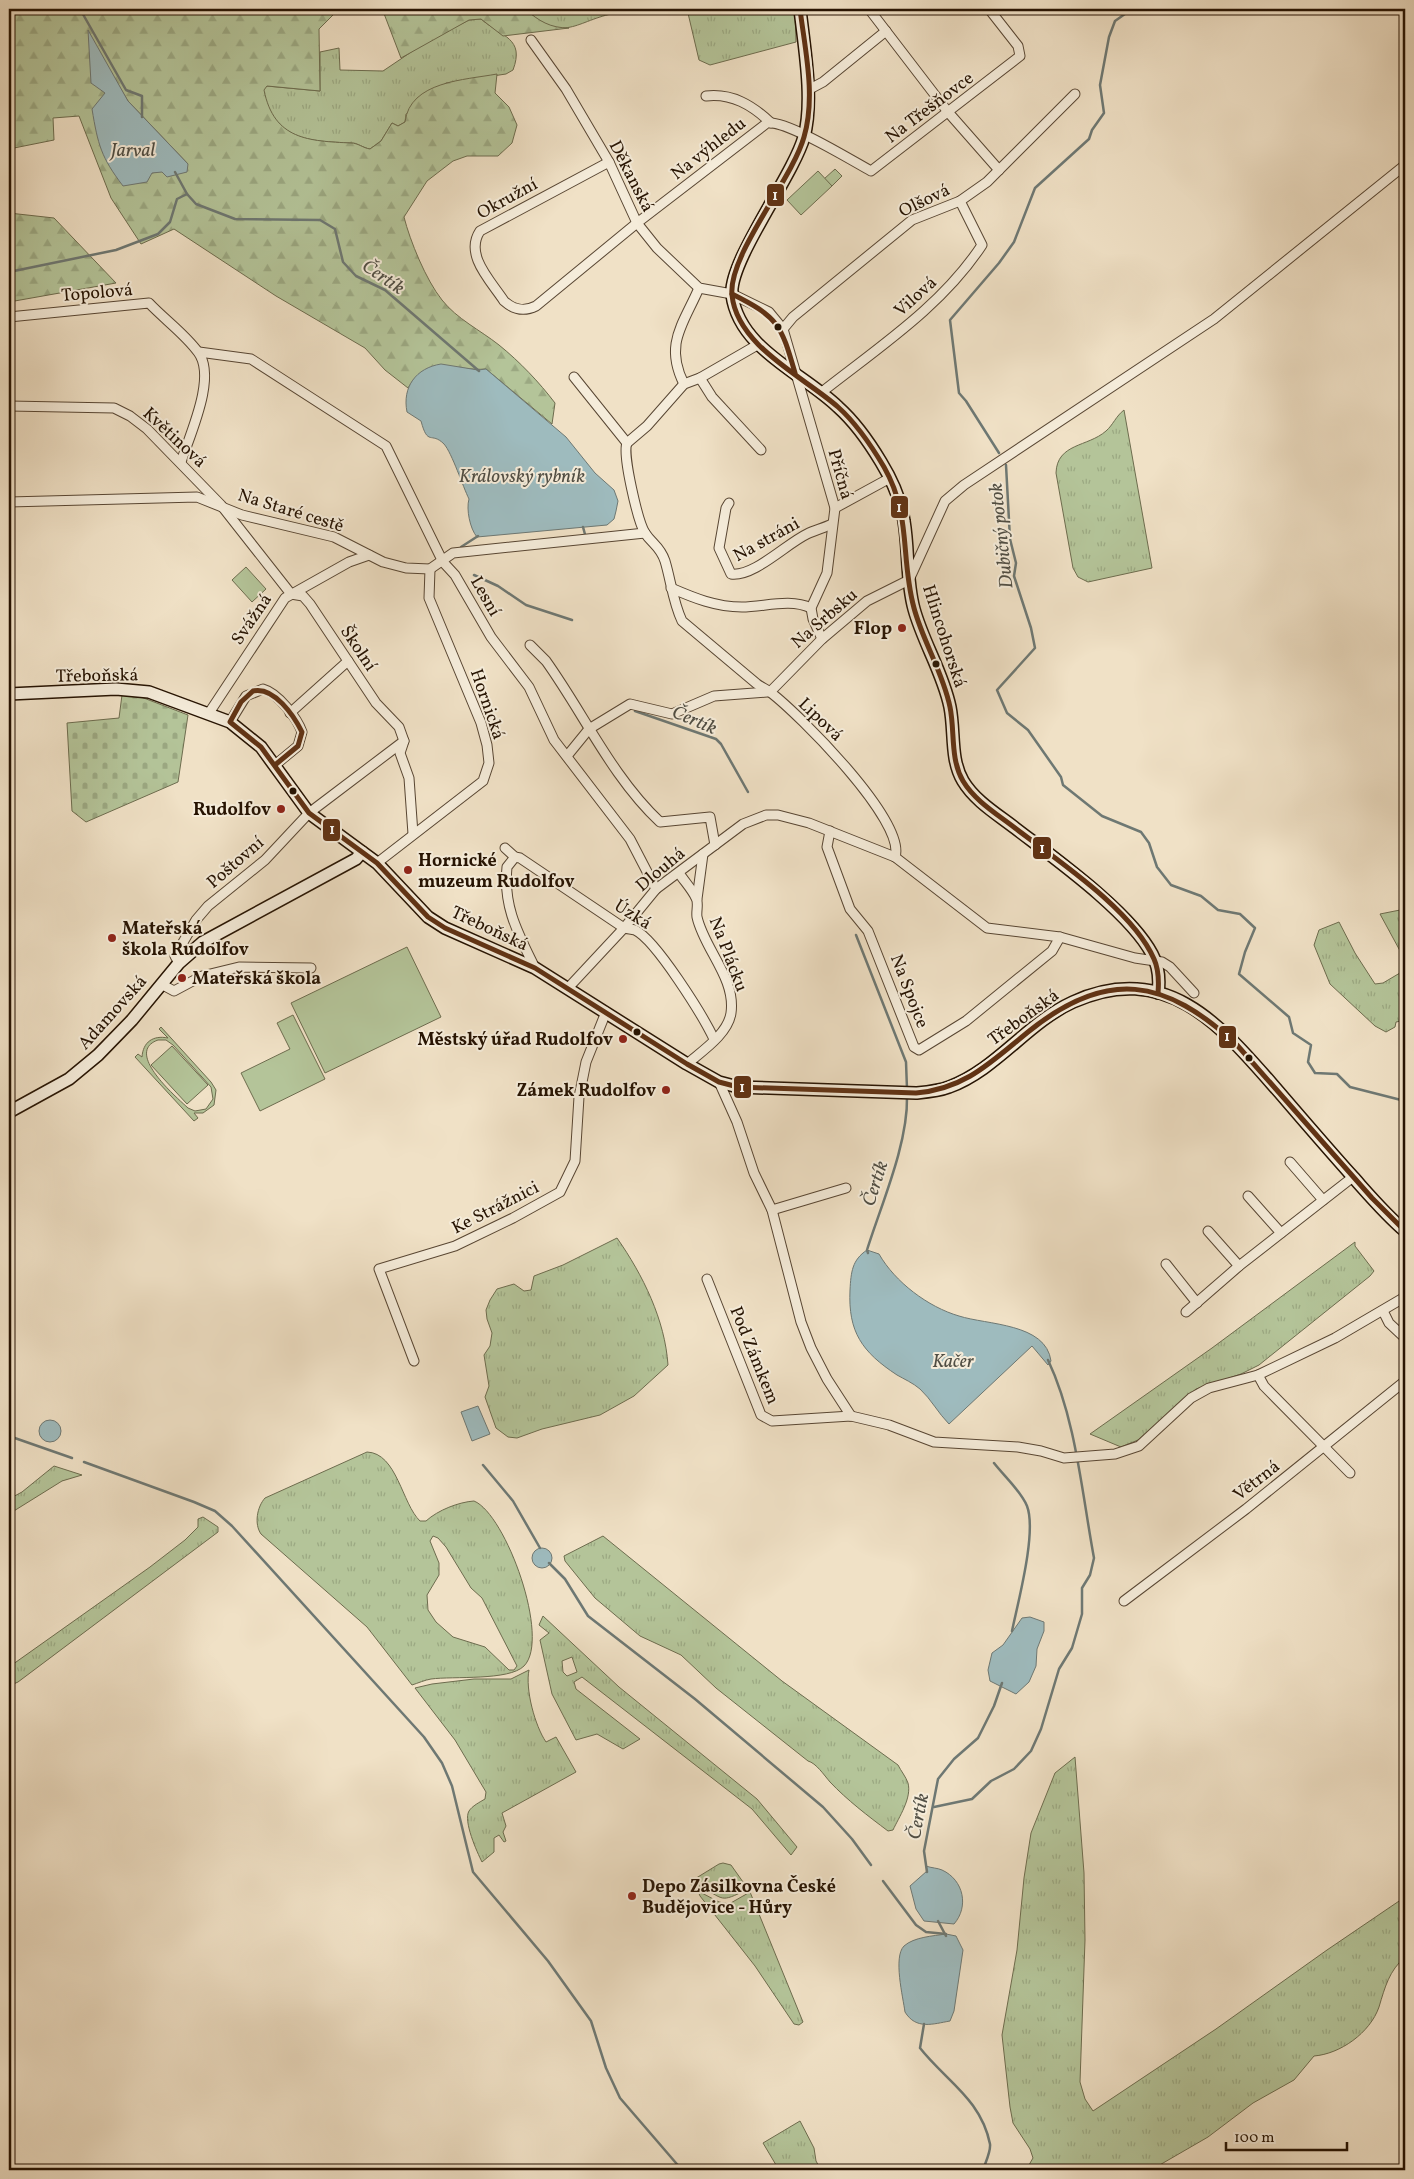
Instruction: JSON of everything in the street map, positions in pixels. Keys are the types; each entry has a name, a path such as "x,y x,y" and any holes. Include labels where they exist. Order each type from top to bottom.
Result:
{"main road":[{"path":"732,294 739,264 805,136 808,90 800,9"},
{"name":"Hlincohorská","path":"732,294 738,315 759,344 822,392 858,427 890,478 905,524 913,608 946,692 950,708 955,755 964,784 980,801 1109,905 1138,934 1155,960 1160,981 1158,994"},
{"name":"Třeboňská","path":"9,694 116,689 149,692 230,722 254,740 275,765 309,813 377,863 428,917 446,928 536,968 569,987 687,1064 719,1082 738,1087 916,1093 948,1088 963,1081 1053,1013 1073,1002 1095,994 1118,990 1158,994 1195,1009 1222,1029 1353,1177 1405,1231"},
{"name":"Adamovská","path":"9,1112 34,1100 82,1070 132,1020 161,984 177,959 219,931 356,859 362,852"}],"street":[{"path":"869,9 948,112 999,170"},
{"name":"Na Třešňovce","path":"805,136 871,171 1020,56 1018,46 989,9"},
{"path":"808,90 823,82 886,30"},
{"name":"Děkanská","path":"531,40 566,89 609,162 637,223 657,248 700,288"},
{"path":"706,96 720,94 737,99 771,122"},
{"name":"Olšová","path":"783,329 792,317 912,220 960,202 987,182 1075,94"},
{"name":"Na výhledu","path":"637,223 767,123 771,122 805,136"},
{"name":"Okružní","path":"609,162 486,225 476,236 474,244 476,257 504,301 517,309 530,309 637,223"},
{"path":"909,580 945,501 953,494 1214,319 1405,165"},
{"name":"Vilová","path":"822,392 937,302 976,255 982,245 960,202"},
{"path":"684,384 676,368 674,345 700,288 732,294 769,312 783,329 795,373"},
{"name":"Topolová","path":"9,317 149,304 199,352"},
{"path":"574,376 627,443 647,426 684,384 700,378 759,344"},
{"path":"181,462 203,392 206,370 199,352"},
{"name":"Lesní","path":"199,352 251,359 386,446 444,562 455,576 491,637 528,687 549,732 630,839 656,889"},
{"name":"Příčná","path":"795,373 835,508 827,573 811,608"},
{"path":"700,378 712,397 761,450"},
{"name":"Květinová","path":"9,406 114,408 147,429 221,505"},
{"name":"Lipová","path":"627,443 625,454 629,479 645,533 659,547 665,560 676,609 689,628 770,692 830,748 886,819 896,841 898,850 895,857"},
{"path":"835,508 890,478"},
{"name":"Na Staré cestě","path":"9,502 198,497 242,515 334,537 383,562 406,568 430,570"},
{"name":"Na stráni","path":"729,503 726,508 718,548 731,574 736,575 752,570 806,535 832,524"},
{"name":"Školní","path":"221,505 291,594 303,596 310,604 376,703 399,727 404,741 400,753 409,778 413,834"},
{"path":"430,570 444,562 453,553 645,533"},
{"name":"Svážná","path":"209,713 285,598 349,562 369,555"},
{"name":"Hornická","path":"377,863 483,781 489,763 481,723 429,598 430,570"},
{"name":"Na Srbsku","path":"770,692 822,639 867,601 909,580"},
{"path":"671,588 697,599 722,606 742,607 796,603 811,608 813,620 822,639"},
{"path":"530,645 546,661 564,685 588,729"},
{"path":"290,713 348,661"},
{"path":"230,722 246,696 263,689 273,693 300,726 302,738 298,746 275,765"},
{"path":"567,756 588,729 630,704 672,714 714,696 756,691 770,692"},
{"name":"Dlouhá","path":"588,729 606,752 624,782 660,822 710,817 715,845"},
{"name":"Poštovní","path":"177,959 196,920 208,906 265,860 309,813 404,741"},
{"name":"Dlouhá","path":"569,987 624,928 656,889 744,824 766,815 792,817 895,857"},
{"name":"Na Spojce","path":"830,831 828,847 850,909 868,931 914,1047 919,1050 966,1021 1052,950 1060,937"},
{"name":"Úzká","path":"505,848 515,857 520,858 624,928 636,930 654,948 691,998 714,1039"},
{"path":"697,899 703,854"},
{"name":"Třeboňská","path":"515,857 507,867 508,905 513,923 536,968"},
{"path":"895,857 987,928 1060,937 1135,958 1155,960"},
{"name":"Na Plácku","path":"679,873 697,899 697,916 704,936 722,970 730,996 731,1014 721,1033 687,1064"},
{"name":"Hlincohorská","path":"1155,960 1170,968 1194,993"},
{"path":"161,984 174,991 202,976 238,967 311,968"},
{"name":"Ke Strážnici","path":"414,1361 380,1278 379,1269 455,1246 513,1218 560,1192 575,1161 579,1097 586,1062 606,1012"},
{"path":"719,1082 737,1122 754,1173 772,1210 801,1322 811,1348 827,1379 851,1416"},
{"path":"1290,1162 1323,1200"},
{"path":"1186,1312 1239,1266 1353,1177"},
{"path":"772,1210 846,1188"},
{"path":"1248,1196 1281,1233"},
{"path":"1208,1232 1239,1266"},
{"path":"1166,1264 1197,1302"},
{"name":"Pod Zámkem","path":"707,1279 761,1415 772,1421 851,1416 864,1418 934,1442 1018,1447 1071,1458 1114,1454 1139,1446 1191,1398 1209,1388 1258,1375 1335,1338 1405,1297"},
{"path":"1383,1311 1389,1323 1405,1338"},
{"path":"1258,1375 1264,1386 1350,1473"},
{"name":"Větrná","path":"1124,1602 1324,1447 1405,1381"}],"green space":[{"path":"9,9 339,9 319,29 320,91 267,86 264,90 269,107 276,119 285,128 308,139 354,143 370,149 381,141 392,123 398,126 405,122 409,108 417,98 428,90 455,81 497,74 495,93 509,107 517,125 512,143 498,156 467,156 453,161 427,181 404,217 419,260 436,292 448,307 507,352 542,387 555,403 552,424 486,369 434,367 416,377 408,388 385,370 365,348 276,296 174,229 141,244 111,198 79,116 53,118 54,140 14,148 9,146","holes":["117,83 128,101 188,164 152,173 105,93"]},
{"path":"339,9 525,9 545,23 556,27 569,28 503,36 481,19 469,20 401,58 383,11"},
{"path":"525,9 640,9 602,16 570,27 560,28 550,26 538,20"},
{"path":"687,9 795,9 796,42 710,65 699,60"},
{"path":"481,19 504,35 514,45 516,59 513,70 506,74 446,83 406,114 405,122 398,126 392,123 381,141 370,149 354,143 321,141 295,135 275,120 268,107 263,90 267,86 320,91 320,52 339,48 340,70 383,71 429,40 469,20"},
{"path":"835,169 842,176 832,186 824,179"},
{"path":"818,171 832,186 801,215 787,200"},
{"path":"9,213 54,218 116,283 9,302"},
{"path":"1124,410 1152,568 1088,582 1078,577 1073,568 1056,473 1058,463 1068,451 1106,431"},
{"path":"246,567 266,589 252,602 232,580"},
{"path":"122,695 141,697 188,715 178,782 86,822 72,811 67,723 119,718"},
{"path":"1405,909 1405,960 1380,914"},
{"path":"1339,922 1355,953 1375,984 1383,983 1405,970 1405,1029 1401,1021 1396,1022 1395,1027 1386,1032 1375,1026 1330,984 1314,945 1319,930"},
{"path":"407,947 441,1017 325,1073 291,1003"},
{"path":"293,1015 325,1079 260,1111 241,1073 290,1049 277,1023"},
{"path":"161,1027 216,1090 214,1105 203,1113 194,1113 198,1118 194,1121 135,1057 138,1054 142,1057 144,1047 153,1039 168,1038 159,1029","holes":["158,1040 166,1040 173,1045 211,1087 213,1099 206,1109 195,1111 188,1108 155,1074 149,1064 147,1054 149,1046"]},
{"path":"172,1046 208,1085 187,1104 151,1065"},
{"path":"617,1238 636,1267 651,1298 662,1331 668,1365 634,1396 600,1415 542,1429 517,1438 508,1437 496,1428 485,1397 489,1386 484,1355 490,1346 492,1333 486,1310 490,1300 497,1289 514,1284 524,1291 531,1290 534,1276 563,1265"},
{"path":"1355,1242 1355,1246 1374,1271 1259,1365 1241,1374 1196,1389 1138,1440 1121,1447 1090,1434 1212,1348"},
{"path":"367,1452 377,1455 392,1470 408,1503 420,1521 426,1521 436,1513 449,1507 474,1501 486,1511 499,1528 521,1578 532,1631 531,1652 524,1666 517,1671 506,1674 431,1679 412,1685 367,1627 261,1534 257,1516 265,1498","holes":["433,1536 438,1538 446,1547 471,1588 482,1598 517,1666 514,1670 509,1670 485,1647 453,1637 436,1622 428,1610 427,1595 439,1575 439,1563 430,1541"]},
{"path":"54,1466 82,1475 62,1481 9,1514 9,1499 22,1492"},
{"path":"203,1517 218,1527 218,1532 18,1682 9,1686 9,1667 185,1540 198,1527 198,1519"},
{"path":"603,1536 782,1681 898,1765 908,1783 909,1789 904,1807 893,1830 888,1831 858,1808 814,1764 716,1688 681,1655 640,1636 595,1598 565,1561 564,1556"},
{"path":"543,1616 619,1687 757,1799 797,1847 791,1855 752,1809 582,1677 574,1682 576,1689 640,1739 623,1749 597,1734 576,1740 552,1694 540,1640 549,1633 539,1625","holes":["572,1657 577,1672 567,1676 563,1672 562,1661"]},
{"path":"529,1670 528,1687 538,1727 546,1742 556,1737 576,1772 502,1813 506,1826 503,1832 506,1841 504,1842 499,1835 494,1838 494,1852 482,1862 471,1836 468,1816 472,1807 485,1799 486,1792 455,1740 415,1688 474,1679 511,1679"},
{"path":"1075,1757 1084,1873 1085,1940 1080,2082 1085,2099 1093,2111 1216,2029 1405,1897 1405,1957 1391,1974 1379,2007 1369,2025 1344,2046 1334,2051 1314,2056 1294,2080 1253,2103 1208,2137 1151,2170 1026,2170 1033,2158 1030,2149 1013,2123 1010,2107 1002,2035 1017,1950 1024,1878 1031,1833 1055,1773"},
{"path":"723,1863 731,1865 748,1889 731,1897 722,1898 697,1885 693,1888 691,1884 693,1880"},
{"path":"698,1891 719,1902 729,1904 750,1892 803,2022 799,2025 794,2024 755,1966"},
{"path":"800,2121 814,2148 816,2161 821,2170 779,2170 763,2143"}],"water":[{"name":"Jarval","path":"88,30 128,101 188,164 187,172 167,177 162,172 152,173 147,182 123,186 116,176 105,158 94,121 92,109 105,93 91,83"},
{"name":"Královský rybník","path":"441,364 478,370 486,369 566,437 595,473 614,490 618,501 614,519 607,525 477,537 469,519 469,499 447,448 440,440 428,436 423,429 421,421 407,412 407,395 413,380 424,370"},
{"name":"Kačer","path":"867,1250 879,1254 903,1284 924,1300 959,1316 1027,1332 1038,1339 1047,1349 1051,1361 1048,1365 1032,1346 949,1424 920,1389 897,1375 875,1358 860,1340 852,1318 850,1284 855,1262"},
{"path":"478,1406 490,1434 472,1441 461,1412"},
{"path":"50,1420 58,1423 61,1431 58,1439 50,1442 42,1439 39,1431 42,1423"},
{"path":"542,1548 549,1551 552,1558 549,1565 542,1568 535,1565 532,1558 535,1551"},
{"path":"1030,1617 1044,1622 1044,1631 1037,1649 1036,1666 1029,1682 1016,1694 990,1681 988,1670 992,1653 1003,1645 1022,1618"},
{"path":"926,1866 940,1869 949,1874 959,1887 962,1894 962,1910 954,1924 924,1921 916,1909 910,1886 927,1871"},
{"path":"946,1934 956,1936 963,1950 954,2011 950,2021 920,2024 909,2018 905,2012 899,1968 901,1951 904,1946 913,1941 924,1937"}],"waterway":[{"name":"Čertík","path":"80,9 126,90 142,96 142,117"},
{"name":"Dubičný potok","path":"999,453 959,393 950,320 999,263 1014,242 1035,188 1089,139 1092,130 1104,113 1100,85 1109,37 1115,21 1132,9"},
{"name":"Čertík","path":"175,172 187,194 196,204 235,219 320,220 335,229 343,262 356,276 385,290 479,371"},
{"path":"9,272 116,250 158,234 170,222 177,199 187,194"},
{"name":"Dubičný potok","path":"1006,465 1010,539 1016,563 1014,576 1031,628 1035,648 997,690 1007,713 1028,730 1061,777 1063,785 1102,816 1141,832 1149,843 1157,867 1171,885 1201,896 1218,910 1240,914 1255,928 1245,952 1239,974 1289,1017 1293,1033 1311,1045 1308,1062 1315,1073 1337,1074 1350,1087 1405,1101"},
{"name":"Čertík","path":"583,527 586,538"},
{"path":"461,549 461,547 478,536"},
{"path":"474,575 498,586 526,605 572,620"},
{"name":"Čertík","path":"635,711 716,739 721,744 748,792"},
{"name":"Čertík","path":"856,935 906,1062 907,1089"},
{"name":"Čertík","path":"868,1253 867,1250 898,1154 903,1134 907,1097"},
{"path":"934,1807 972,1799 991,1781 1014,1769 1031,1751 1041,1729 1059,1669 1072,1648 1082,1614 1082,1588 1090,1575 1094,1558 1072,1432 1058,1383 1048,1360"},
{"path":"9,1436 72,1458"},
{"path":"84,1462 215,1511 232,1526 424,1737 442,1763 452,1786 473,1872 548,1961 591,2021 606,2068 620,2098 682,2170"},
{"name":"Čertík","path":"994,1463 1021,1495 1027,1506 1029,1518 1030,1532 1026,1567 1012,1631"},
{"path":"483,1465 513,1501 540,1548"},
{"path":"549,1563 565,1579 588,1616 695,1699 823,1807 852,1839 871,1865"},
{"name":"Čertík","path":"927,1872 924,1851 938,1779 954,1759 978,1738 994,1706 1002,1683"},
{"path":"883,1881 916,1925 926,1932 946,1934"},
{"name":"Čertík","path":"938,1921 946,1936"},
{"name":"Čertík","path":"924,2024 920,2048 971,2103 985,2128 990,2147 983,2170"}],"transit line":[{"name":"1","path":"800,9 807,57 809,89 809,105 804,137 787,174 740,259 733,278 732,295 737,313 746,330 759,345 774,359 838,407 851,420 874,451 893,485 902,520 907,571 914,608 947,694 956,764 963,781 987,807 1092,887 1129,922 1144,941 1154,959 1157,967 1158,993"},
{"name":"1","path":"732,294 759,309 776,324 786,343 795,373"},
{"name":"1","path":"275,765 298,746 302,732 289,711 276,698 268,693 253,691 241,702 230,722 261,747 309,813 377,863 428,917 445,928 535,968 687,1064 719,1082 738,1087 916,1093 933,1090 963,1080 1002,1054 1057,1011 1084,998 1110,990 1135,989 1160,995 1185,1006 1211,1023 1237,1045 1372,1198 1405,1231"}],"place":[{"name":"Flop","path":"902,628"},
{"name":"Rudolfov","path":"281,809"},
{"name":"Hornické muzeum Rudolfov","path":"408,870"},
{"name":"Mateřská škola Rudolfov","path":"112,938"},
{"name":"Mateřská škola","path":"182,978"},
{"name":"Městský úřad Rudolfov","path":"623,1039"},
{"name":"Zámek Rudolfov","path":"666,1090"},
{"name":"Depo Zásilkovna České Budějovice - Hůry","path":"632,1896"}]}
